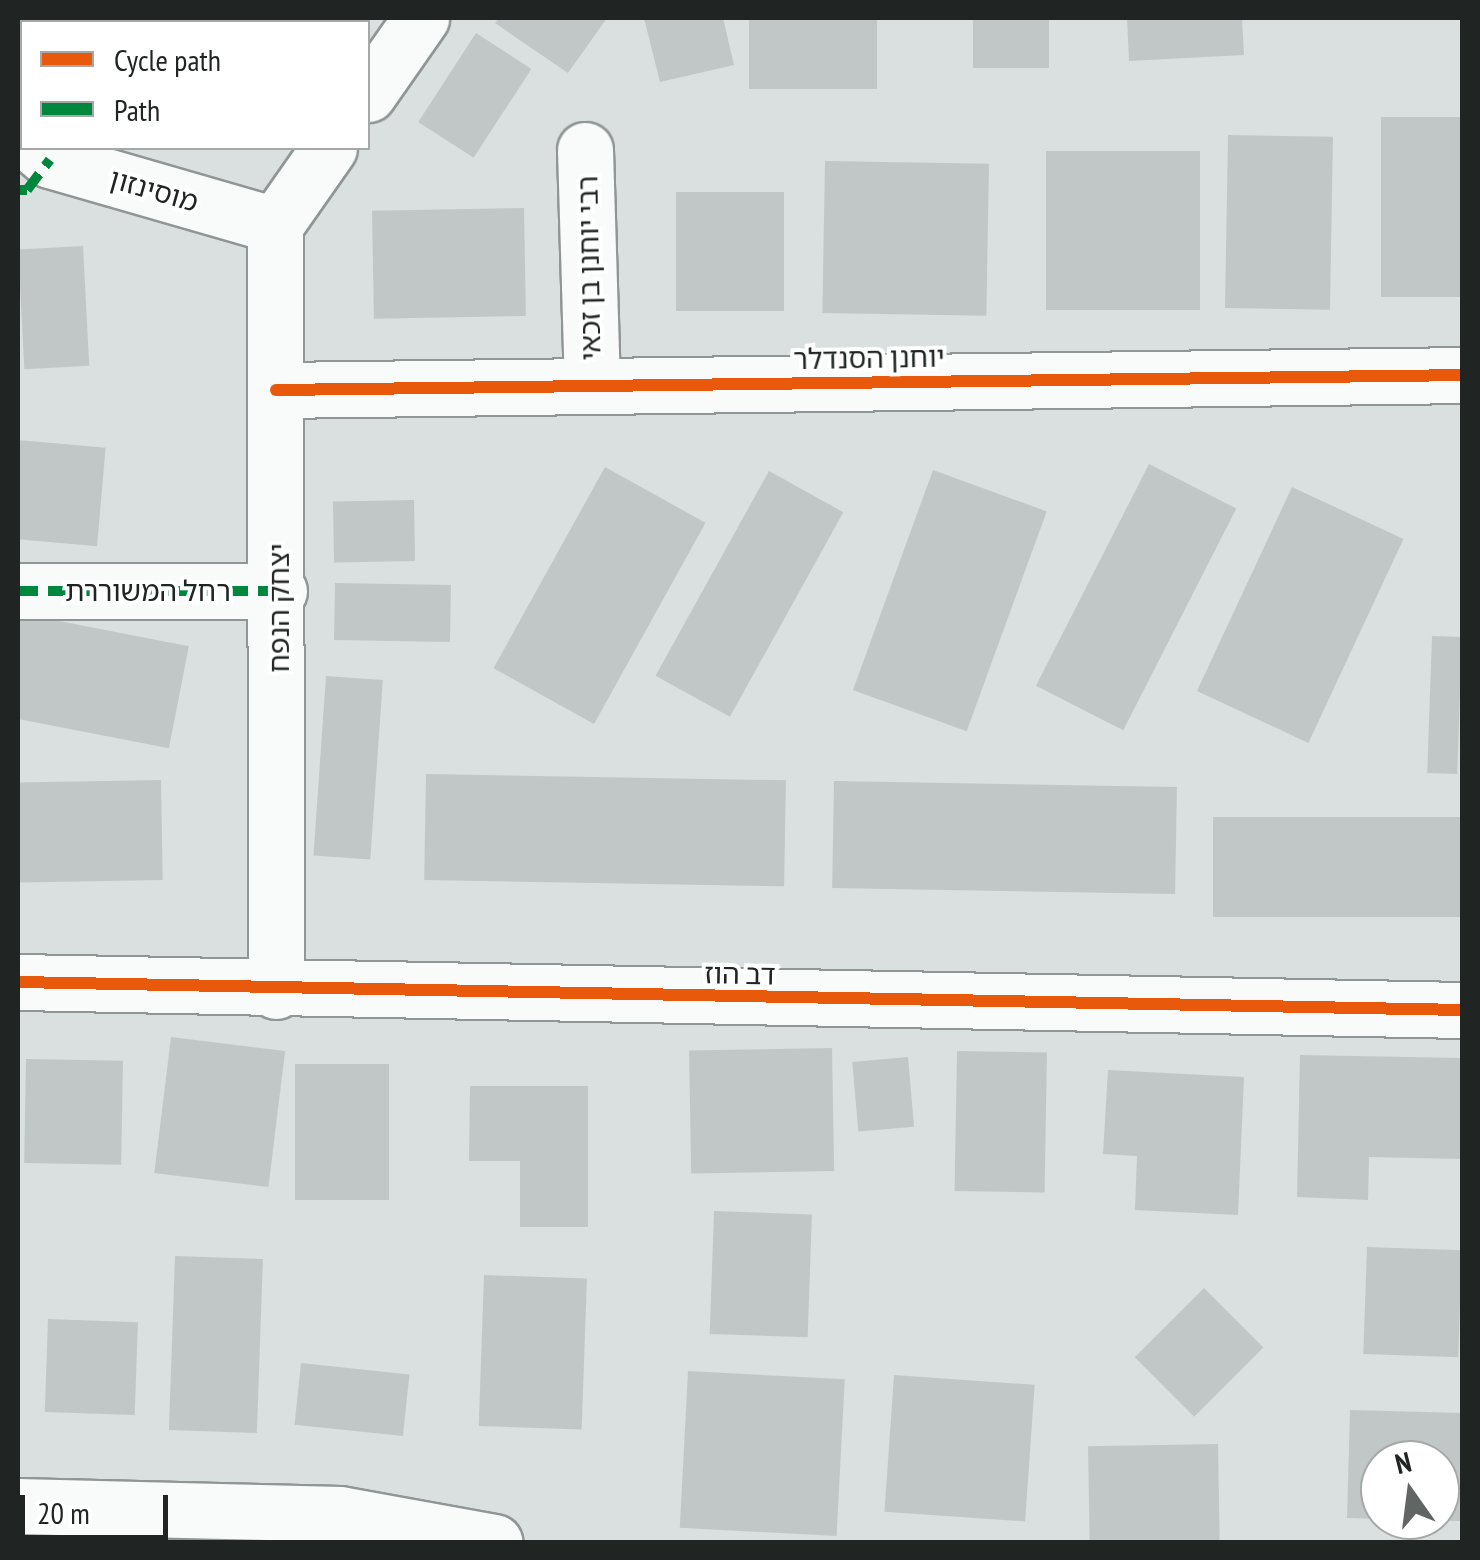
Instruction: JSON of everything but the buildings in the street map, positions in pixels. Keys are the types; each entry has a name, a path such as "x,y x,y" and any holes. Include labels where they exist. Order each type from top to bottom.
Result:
{"street":[{"path":"370,91 421,18"},
{"path":"274,225 329,150"},
{"name":"רבי יוחנן בן זכאי","path":"586,150 592,386"},
{"name":"מוסינזון","path":"29,153 274,225"},
{"name":"יצחק הנפח","path":"274,225 280,590 276,992"},
{"name":"יוחנן הסנדלר","path":"276,390 1462,375"},
{"name":"רחל המשוררת","path":"18,591 280,590"},
{"name":"דב הוז","path":"18,982 276,992 1462,1010"},
{"path":"18,1506 340,1514 494,1542"}],"marked path":[{"path":"18,190 27,190 50,160"},
{"path":"18,591 279,591"}],"cycle path":[{"path":"276,390 1462,375"},
{"path":"18,982 1462,1010"}]}
